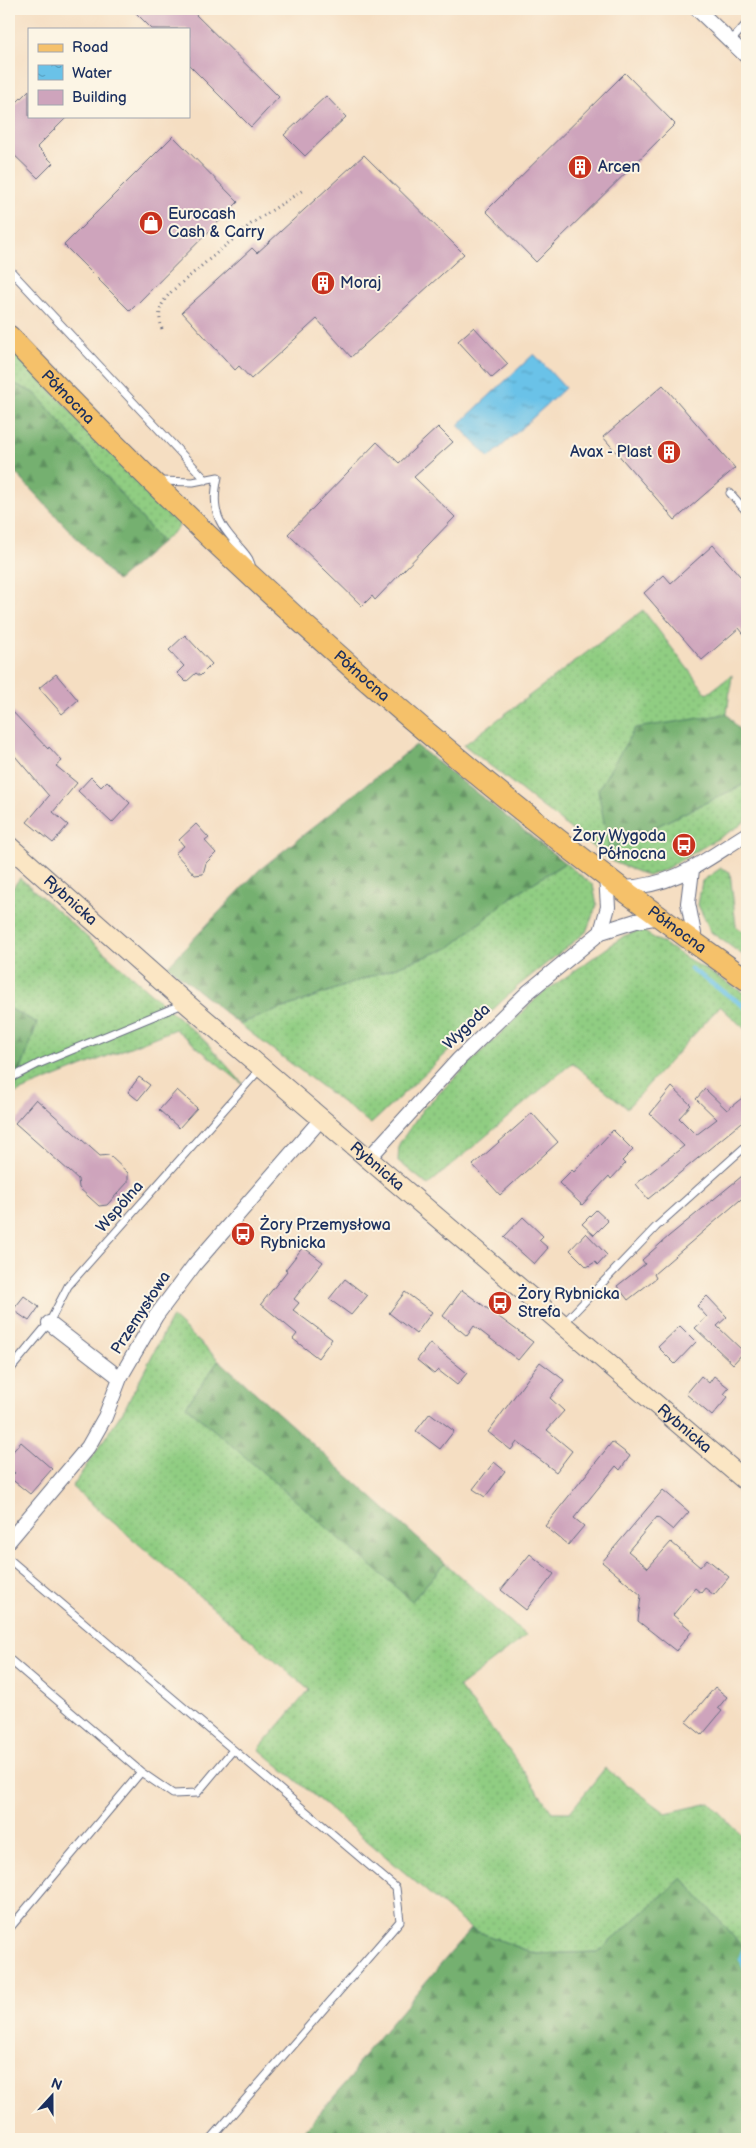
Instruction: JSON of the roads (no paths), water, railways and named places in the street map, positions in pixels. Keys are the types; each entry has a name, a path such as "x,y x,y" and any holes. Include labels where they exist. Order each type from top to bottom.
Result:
{"main road":[{"name":"Północna","path":"9,336 150,480 253,578 405,714 614,882 747,980"}],"street":[{"path":"697,9 747,57"},
{"path":"602,932 614,882 663,883 692,870 747,834"},
{"name":"Rybnicka","path":"9,846 186,1003 747,1482"},
{"path":"692,870 688,903 696,944"},
{"path":"602,932 636,921 660,917"},
{"name":"Wygoda","path":"369,1158 459,1059 528,992 602,932"},
{"name":"Przemysłowa","path":"9,1541 88,1447 105,1417 120,1378 156,1316 195,1264 322,1118"},
{"path":"49,1323 120,1378"}],"lane":[{"path":"732,41 747,24"},
{"path":"9,269 206,480"},
{"path":"150,480 179,482 218,477 215,490 216,515 221,526 252,562 253,578"},
{"path":"730,493 747,512"},
{"path":"9,1079 38,1064 186,1003"},
{"name":"Wspólna","path":"9,1372 49,1323 68,1286 262,1067"},
{"path":"563,1324 656,1227 747,1145"},
{"path":"9,1559 396,1888 400,1921 211,2139"},
{"path":"9,1659 141,1772 173,1794 197,1793 233,1750"},
{"path":"9,1929 141,1772"}],"water":[{"path":"534,354 565,388 489,458 458,425"}],"waterway":[{"path":"691,969 747,1008"},
{"path":"747,1942 741,1958 747,1971"}],"place":[{"name":"Arcen","path":"580,167"},
{"name":"Eurocash Cash & Carry","path":"151,223"},
{"name":"Moraj","path":"323,283"},
{"name":"Avax - Plast","path":"669,452"},
{"name":"Żory Wygoda Północna","path":"684,845"},
{"name":"Żory Przemysłowa Rybnicka","path":"243,1234"},
{"name":"Żory Rybnicka Strefa","path":"500,1303"}]}
